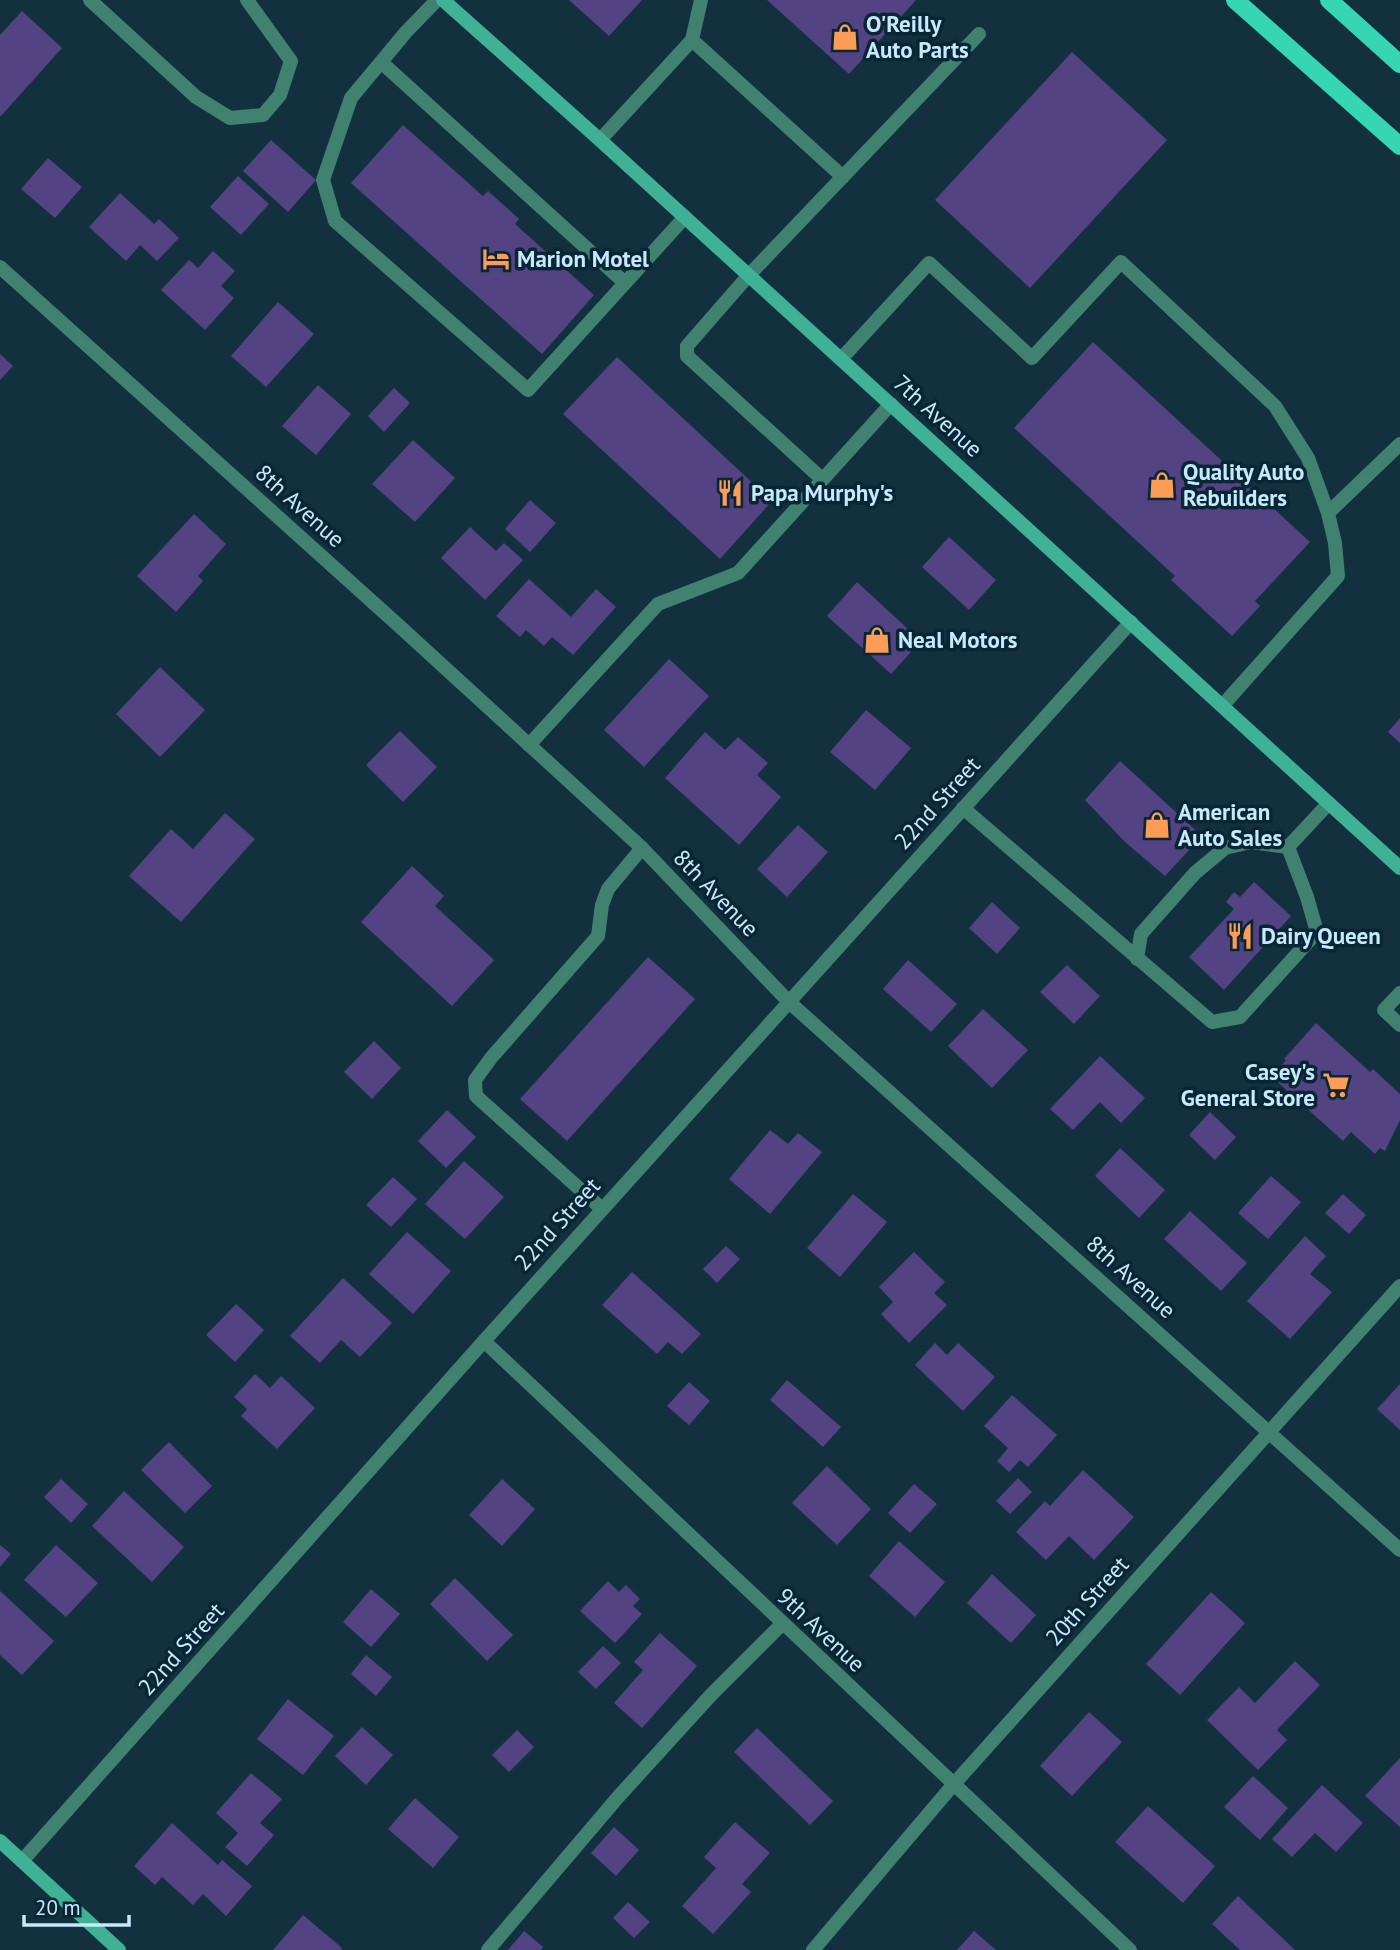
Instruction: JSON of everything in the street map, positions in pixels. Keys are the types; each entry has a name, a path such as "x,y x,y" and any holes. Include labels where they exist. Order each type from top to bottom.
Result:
{"main road":[{"name":"7th Avenue","path":"443,0 1400,868"},
{"path":"1235,0 1400,146"},
{"path":"1329,0 1400,64"},
{"path":"0,1841 119,1950"}],"street":[{"path":"90,0 196,97 230,118 263,115 280,95 291,61 247,0"},
{"path":"437,0 405,32 351,98 323,180 335,221 528,390 685,217"},
{"path":"600,140 692,40 701,0"},
{"path":"822,480 687,356 687,346 749,275 979,34"},
{"path":"692,40 843,177"},
{"path":"381,62 625,283"},
{"path":"841,359 929,263 1032,358 1121,262 1275,406 1308,458 1328,513 1335,543 1338,576 1223,705"},
{"name":"8th Avenue","path":"0,267 642,848 788,1001 1400,1550"},
{"path":"529,745 658,604 738,573 891,404"},
{"path":"1328,513 1400,444"},
{"name":"22nd Street","path":"22,1861 788,1001 1131,622"},
{"path":"1288,848 1329,803"},
{"path":"963,808 1212,1022 1240,1017 1317,932 1288,848"},
{"path":"1137,959 1142,934 1195,873 1225,848 1251,842 1288,848"},
{"path":"602,1209 476,1096 475,1080 491,1058 598,936 602,905 608,889 642,848"},
{"path":"1400,993 1384,1010 1400,1025"},
{"name":"20th Street","path":"813,1950 953,1785 1400,1286"},
{"name":"9th Avenue","path":"484,1341 1130,1950"},
{"path":"488,1950 619,1796 711,1695 782,1624"}],"building":[{"path":"569,0 642,0 609,36"},
{"name":"O'Reilly Auto Parts","path":"767,0 916,0 849,74"},
{"path":"22,11 62,48 0,117 0,35"},
{"path":"1072,52 1167,140 1030,288 935,200"},
{"name":"Marion Motel","path":"403,125 483,196 488,191 519,219 515,224 594,295 542,354 351,183"},
{"path":"271,140 316,180 288,212 243,171"},
{"path":"48,158 82,187 55,218 21,189"},
{"path":"238,176 269,204 241,235 210,207"},
{"path":"120,193 154,224 159,219 179,238 157,261 140,245 126,261 89,227"},
{"path":"213,251 235,271 221,286 234,298 205,330 161,290 189,260 198,268"},
{"path":"278,302 314,334 266,387 231,356"},
{"name":"Quality Auto Rebuilders","path":"1093,342 1310,542 1255,601 1260,606 1232,636 1171,580 1175,576 1014,428"},
{"path":"0,354 13,366 0,380"},
{"path":"617,357 772,501 720,559 563,414"},
{"path":"318,385 351,414 316,455 282,426"},
{"path":"394,388 410,403 384,432 368,416"},
{"path":"413,440 455,478 415,522 372,484"},
{"path":"530,500 556,523 530,552 505,529"},
{"path":"194,514 226,544 198,576 203,581 176,612 137,576"},
{"path":"470,527 496,551 504,543 523,560 485,600 441,558"},
{"path":"949,537 996,580 969,610 922,567"},
{"path":"529,579 571,617 596,589 616,607 573,655 552,637 544,646 526,630 520,637 496,616"},
{"path":"857,582 921,641 891,674 827,616"},
{"path":"669,659 709,696 644,767 604,730"},
{"path":"160,667 205,710 160,757 116,714"},
{"path":"866,710 911,748 875,790 830,752"},
{"path":"1400,718 1400,743 1388,732"},
{"path":"400,731 437,767 403,802 366,765"},
{"path":"705,732 725,750 738,737 768,763 757,775 781,797 739,845 665,778"},
{"path":"1120,761 1202,836 1165,876 1125,842 1085,800"},
{"path":"225,813 255,839 181,922 129,876 171,829 193,849"},
{"path":"798,825 828,852 787,897 757,869"},
{"path":"412,866 444,896 435,906 494,960 452,1006 361,922"},
{"name":"Dairy Queen","path":"1254,882 1291,916 1224,990 1189,957 1234,909 1226,902 1234,892 1240,897"},
{"path":"992,902 1020,928 997,954 969,928"},
{"path":"648,957 695,999 567,1141 520,1099"},
{"path":"908,960 957,1004 931,1032 883,989"},
{"path":"1067,965 1100,996 1074,1024 1040,992"},
{"path":"983,1009 1028,1050 992,1088 948,1046"},
{"name":"Casey's General Store","path":"1316,1023 1370,1072 1373,1069 1400,1094 1400,1120 1385,1151 1380,1148 1375,1154 1351,1132 1343,1141 1272,1077"},
{"path":"374,1041 401,1068 372,1099 344,1072"},
{"path":"1100,1056 1145,1098 1121,1123 1100,1102 1073,1130 1050,1109"},
{"path":"447,1110 476,1137 446,1168 418,1141"},
{"path":"1210,1112 1236,1137 1215,1160 1189,1135"},
{"path":"770,1130 788,1144 798,1133 822,1152 770,1214 729,1179"},
{"path":"1120,1148 1165,1190 1139,1218 1095,1176"},
{"path":"464,1161 504,1197 465,1239 425,1204"},
{"path":"1271,1176 1301,1202 1268,1239 1238,1213"},
{"path":"393,1177 417,1199 391,1227 366,1205"},
{"path":"853,1194 887,1222 840,1277 807,1248"},
{"path":"1343,1194 1366,1215 1349,1234 1325,1213"},
{"path":"1190,1211 1247,1263 1221,1291 1164,1239"},
{"path":"407,1232 451,1271 413,1314 369,1274"},
{"path":"1305,1236 1326,1256 1310,1274 1332,1292 1290,1339 1247,1301"},
{"path":"726,1246 740,1259 717,1283 703,1269"},
{"path":"914,1252 945,1282 934,1293 947,1305 909,1343 881,1314 893,1302 879,1287"},
{"path":"632,1272 701,1334 682,1354 668,1342 657,1354 602,1305"},
{"path":"343,1278 392,1323 360,1357 341,1340 320,1363 290,1336"},
{"path":"236,1304 264,1330 235,1362 206,1335"},
{"path":"935,1343 947,1355 958,1343 995,1377 963,1411 915,1365"},
{"path":"255,1374 270,1388 281,1376 315,1408 277,1449 241,1416 247,1409 234,1397"},
{"path":"787,1380 841,1427 823,1447 770,1400"},
{"path":"689,1382 710,1401 689,1425 667,1406"},
{"path":"1400,1384 1400,1430 1377,1409"},
{"path":"1012,1395 1057,1435 1028,1467 1020,1460 1009,1472 997,1461 1008,1448 984,1426"},
{"path":"169,1442 212,1486 185,1513 141,1470"},
{"path":"827,1466 871,1509 837,1545 792,1503"},
{"path":"1083,1470 1134,1517 1094,1560 1069,1536 1046,1560 1016,1532 1045,1501 1050,1506"},
{"path":"1018,1478 1032,1492 1010,1514 996,1501"},
{"path":"61,1479 88,1504 71,1523 44,1497"},
{"path":"502,1479 535,1509 502,1546 469,1515"},
{"path":"914,1484 937,1504 910,1533 888,1513"},
{"path":"124,1491 184,1547 152,1582 92,1526"},
{"path":"899,1541 945,1582 915,1617 869,1576"},
{"path":"0,1545 11,1554 0,1567"},
{"path":"56,1545 98,1583 66,1617 24,1580"},
{"path":"992,1574 1036,1615 1011,1643 967,1603"},
{"path":"455,1578 513,1635 487,1661 430,1604"},
{"path":"608,1581 619,1592 626,1585 640,1599 633,1606 642,1614 615,1643 580,1611"},
{"path":"371,1589 400,1614 371,1647 343,1622"},
{"path":"0,1591 54,1641 22,1675 0,1655"},
{"path":"1211,1592 1245,1623 1180,1695 1146,1664"},
{"path":"660,1633 697,1666 642,1728 614,1703 643,1670 634,1662"},
{"path":"603,1646 621,1663 596,1689 578,1672"},
{"path":"366,1655 392,1677 376,1696 351,1674"},
{"path":"1295,1661 1320,1685 1277,1730 1287,1740 1258,1770 1207,1720 1239,1687 1255,1703"},
{"path":"288,1699 334,1736 303,1775 257,1739"},
{"path":"1089,1712 1122,1742 1072,1796 1040,1766"},
{"path":"362,1727 393,1755 366,1785 335,1756"},
{"path":"757,1728 833,1801 810,1825 734,1752"},
{"path":"517,1730 534,1747 509,1772 492,1755"},
{"path":"1400,1758 1400,1827 1365,1796"},
{"path":"251,1773 282,1799 260,1823 274,1835 247,1866 225,1847 238,1833 216,1813"},
{"path":"1253,1776 1288,1808 1260,1840 1224,1807"},
{"path":"1322,1785 1363,1823 1336,1852 1315,1833 1292,1857 1272,1839"},
{"path":"415,1798 459,1837 433,1868 388,1829"},
{"path":"1148,1806 1215,1866 1183,1903 1115,1842"},
{"path":"735,1822 770,1853 742,1884 751,1892 713,1934 682,1906 716,1868 704,1857"},
{"path":"172,1823 218,1865 222,1860 252,1886 226,1916 203,1894 193,1905 162,1877 155,1885 134,1866"},
{"path":"614,1827 639,1850 616,1876 591,1853"},
{"path":"1238,1896 1295,1950 1240,1950 1212,1924"},
{"path":"628,1902 650,1922 634,1938 613,1918"},
{"path":"303,1915 342,1948 341,1950 273,1950"},
{"path":"524,1931 543,1947 541,1950 508,1950"},
{"path":"974,1931 996,1950 957,1950"}],"place":[{"name":"O'Reilly Auto Parts","path":"845,37"},
{"name":"Marion Motel","path":"496,259"},
{"name":"Quality Auto Rebuilders","path":"1162,485"},
{"name":"Papa Murphy's","path":"730,493"},
{"name":"Neal Motors","path":"877,640"},
{"name":"American Auto Sales","path":"1157,825"},
{"name":"Dairy Queen","path":"1240,936"},
{"name":"Casey's General Store","path":"1336,1085"}]}
